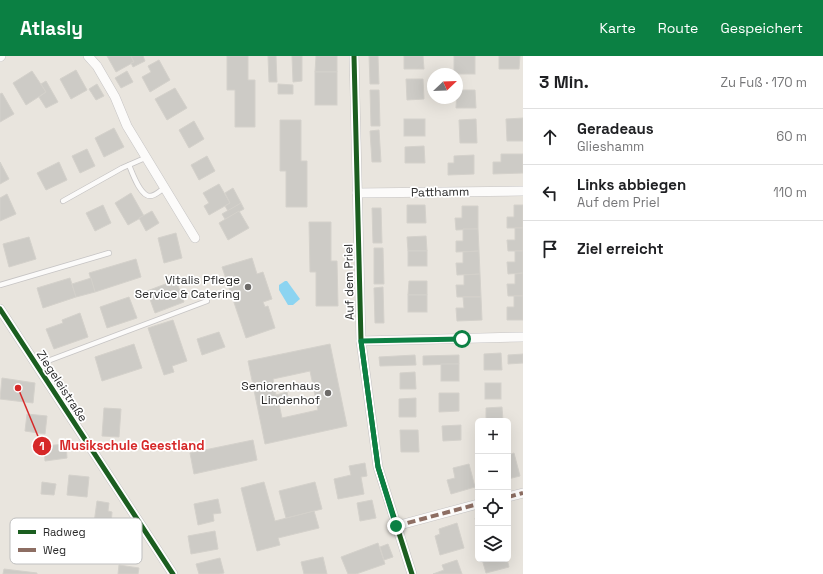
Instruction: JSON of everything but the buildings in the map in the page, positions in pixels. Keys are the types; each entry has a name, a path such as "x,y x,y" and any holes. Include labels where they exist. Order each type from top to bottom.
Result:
{"street":[{"path":"88,56 97,66 115,97 127,126 145,158 195,238"},
{"name":"Auf dem Priel","path":"354,56 361,341 378,467 412,574"},
{"name":"Patthamm","path":"357,193 523,191"},
{"name":"Ziegeleistraße","path":"0,308 137,518"},
{"path":"361,341 523,337"},
{"path":"511,496 523,493"},
{"path":"396,526 475,505"},
{"name":"Ziegeleistraße","path":"142,526 173,574"}],"lane":[{"path":"62,201 145,158"},
{"path":"129,165 137,183 146,195 150,196 164,188"},
{"path":"0,285 109,253"},
{"path":"37,365 207,301"}],"water":[{"path":"287,281 300,299 293,305 288,305 279,290 279,285"}],"marked path":[{"path":"511,496 523,493"},
{"path":"396,526 475,505"}],"cycle path":[{"path":"354,56 361,341 378,467 412,574"},
{"path":"0,309 136,518"},
{"path":"142,527 173,574"}],"place":[{"name":"Vitalis Pflege Service & Catering","path":"248,287"},
{"name":"Musikschule Geestland","path":"18,388"},
{"name":"Seniorenhaus Lindenhof","path":"328,393"}],"route":[{"path":"396,526 378,467 361,341 462,339"}]}
